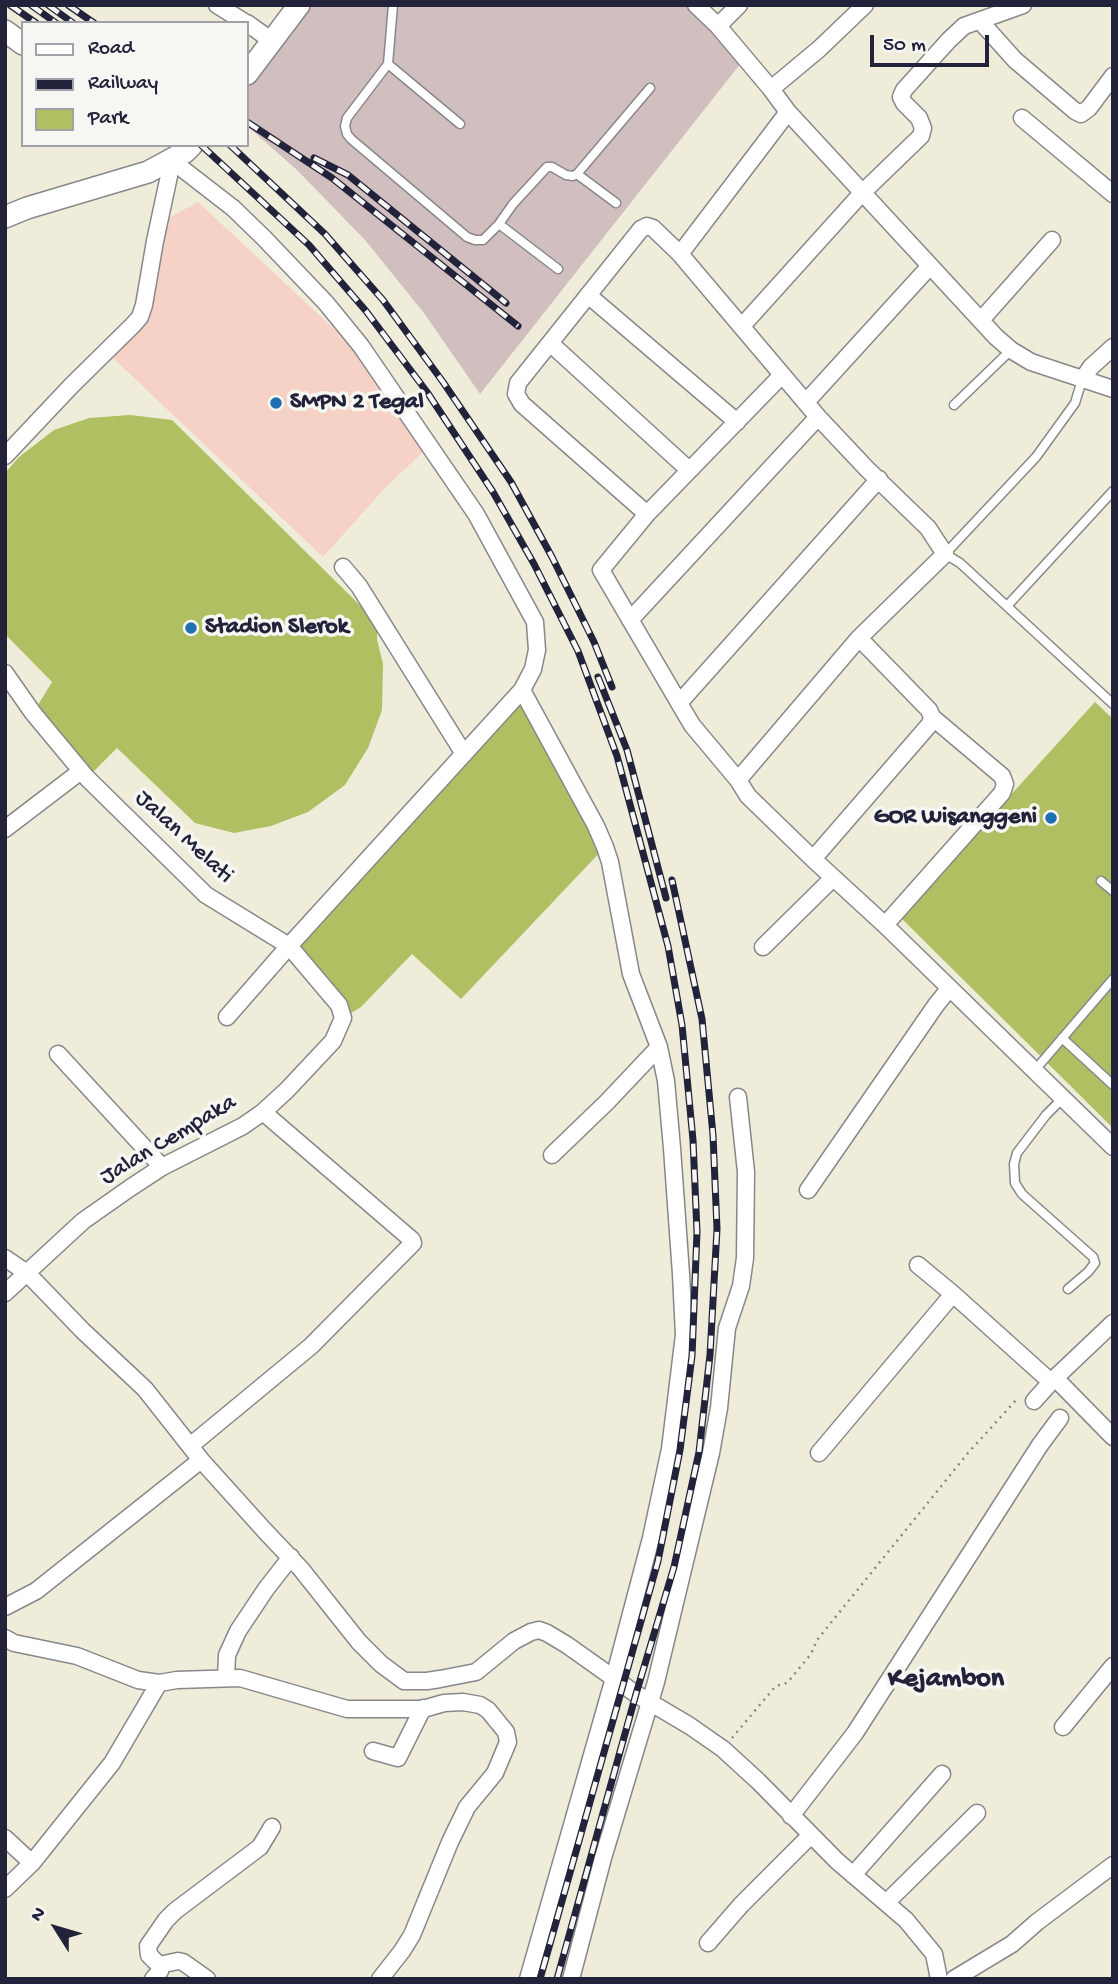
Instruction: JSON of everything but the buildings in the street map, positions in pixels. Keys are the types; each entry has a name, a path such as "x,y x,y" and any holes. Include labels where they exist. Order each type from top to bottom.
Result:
{"street":[{"path":"217,5 243,21"},
{"path":"248,73 299,5"},
{"path":"696,5 718,26 788,112 996,337 1031,362 1113,389"},
{"path":"718,26 739,5"},
{"path":"771,89 864,5"},
{"path":"742,326 862,192 921,136 923,128 919,118 901,97 904,90 964,26 1023,5"},
{"path":"980,21 1015,60 1074,111 1081,114 1089,108 1113,76"},
{"path":"248,24 272,41"},
{"path":"5,31 21,43"},
{"path":"680,254 788,112"},
{"path":"1022,118 1113,194"},
{"path":"156,147 233,208 326,303 361,346 476,514 535,622 537,650 533,669 522,690 227,1017"},
{"path":"5,217 148,172 190,147"},
{"path":"5,456 139,317 144,305 171,160"},
{"path":"647,514 522,404 516,394 518,383 641,229 647,226 653,228 680,254 818,416 867,469 928,528 945,554 859,638 738,780"},
{"path":"982,319 1052,240"},
{"path":"806,402 930,266"},
{"path":"588,295 737,422"},
{"path":"550,343 689,470"},
{"path":"1082,380 1113,347"},
{"path":"782,375 647,514 601,570 692,725 748,796 1113,1147"},
{"path":"630,620 818,416"},
{"path":"680,702 879,479"},
{"path":"343,567 359,586 464,754"},
{"path":"859,638 929,710 932,717 1002,776 1005,784 1002,793 885,925"},
{"name":"Jalan Melati","path":"5,673 81,771 206,895 289,946 339,1005 343,1018"},
{"path":"522,690 605,847 631,974 659,1047 666,1081 672,1148 684,1335 670,1449 651,1538 528,1979"},
{"path":"813,859 930,724 932,717"},
{"path":"5,829 81,771"},
{"path":"763,947 833,878"},
{"path":"808,1190 949,989"},
{"name":"Jalan Cempaka","path":"5,1293 83,1221 162,1167 243,1126 263,1112 333,1041 343,1018"},
{"path":"552,1155 659,1047"},
{"path":"58,1054 162,1167"},
{"path":"570,1979 651,1702 704,1488 719,1408 727,1328 742,1280 747,1220 746,1172 738,1097"},
{"path":"190,1446 311,1346 414,1243 263,1112"},
{"path":"5,1258 145,1389 201,1460 291,1557 359,1642 381,1664 404,1681 427,1681 442,1691 488,1710 506,1732 508,1742 495,1773 467,1807 412,1935 380,1979"},
{"path":"918,1265 1053,1380 1113,1437"},
{"path":"819,1453 953,1294"},
{"path":"1034,1401 1113,1323"},
{"path":"791,1816 855,1734 1060,1418"},
{"path":"5,1607 36,1591 201,1460"},
{"path":"226,1676 227,1656 238,1631 265,1589 291,1557"},
{"path":"373,1751 398,1758 424,1709 442,1691 476,1672 514,1642 539,1630 567,1644 636,1694 723,1749 758,1781 810,1836 906,1920 934,1954 939,1979"},
{"path":"8,1645 77,1656 138,1680 159,1683 226,1676 347,1709 424,1709"},
{"path":"1063,1727 1113,1666"},
{"path":"5,1889 32,1863 112,1763 159,1683"},
{"path":"853,1875 942,1774"},
{"path":"887,1902 977,1813"},
{"path":"207,1979 178,1961 156,1972 148,1946 166,1920 260,1847 272,1827"},
{"path":"708,1943 741,1905 810,1836"},
{"path":"5,1838 32,1863"},
{"path":"954,1979 1012,1944 1113,1864"}],"lane":[{"path":"393,5 388,64 347,118 345,126 351,139 467,237 483,240 547,167 566,175 577,174 650,88"},
{"path":"388,64 460,124"},
{"path":"577,174 616,203"},
{"path":"499,224 558,269"},
{"path":"954,405 1011,350"},
{"path":"1082,380 1075,403 1036,457 945,554 960,564 1113,704"},
{"path":"1007,607 1113,491"},
{"path":"1101,881 1113,891"},
{"path":"1035,1070 1113,979"},
{"path":"1062,1038 1113,1085"},
{"path":"1063,1098 1046,1115 1017,1153 1014,1164 1015,1183 1022,1194 1093,1258 1095,1263 1088,1272 1068,1289"}],"path":[{"path":"723,1749 774,1688 787,1683 811,1654 817,1640 977,1443 1020,1395 1034,1401"}],"shaded area":[{"path":"306,5 686,5 741,63 480,394 424,313 365,240 297,170 248,127 248,78"},
{"name":"SMPN 2 Tegal","path":"198,202 349,343 425,450 385,488 323,557 111,356 147,323 167,219"}],"green space":[{"name":"Stadion Slerok","path":"130,415 172,420 378,623 377,640 383,664 382,710 368,748 345,785 308,812 271,826 234,833 195,823 117,748 87,778 33,713 52,682 5,634 5,473 19,457 54,430 89,418"},
{"path":"522,690 605,847 461,999 412,954 361,1007 343,1018 289,946"},
{"name":"GOR Wisanggeni","path":"1095,702 1113,719 1113,1128 900,917"}],"railway":[{"path":"10,5 33,21"},
{"path":"31,5 53,21"},
{"path":"48,5 70,21"},
{"path":"68,5 91,21"},
{"path":"248,123 332,178 518,326"},
{"path":"203,147 309,245 366,311 427,392 493,492 534,564 578,651 617,756 668,946 682,1025 693,1140 697,1232 692,1356 680,1450 658,1561 540,1979"},
{"path":"232,147 325,234 383,300 443,382 511,482 594,642 612,687"},
{"path":"314,158 348,175 506,303"},
{"path":"598,677 627,750 666,898"},
{"path":"557,1979 674,1567 699,1452 710,1355 717,1229 713,1135 702,1019 672,880"}],"place":[{"name":"SMPN 2 Tegal","path":"276,403"},
{"name":"Stadion Slerok","path":"191,628"},
{"name":"GOR Wisanggeni","path":"1051,818"}],"district":[{"name":"Kejambon","path":"946,1681"}]}
